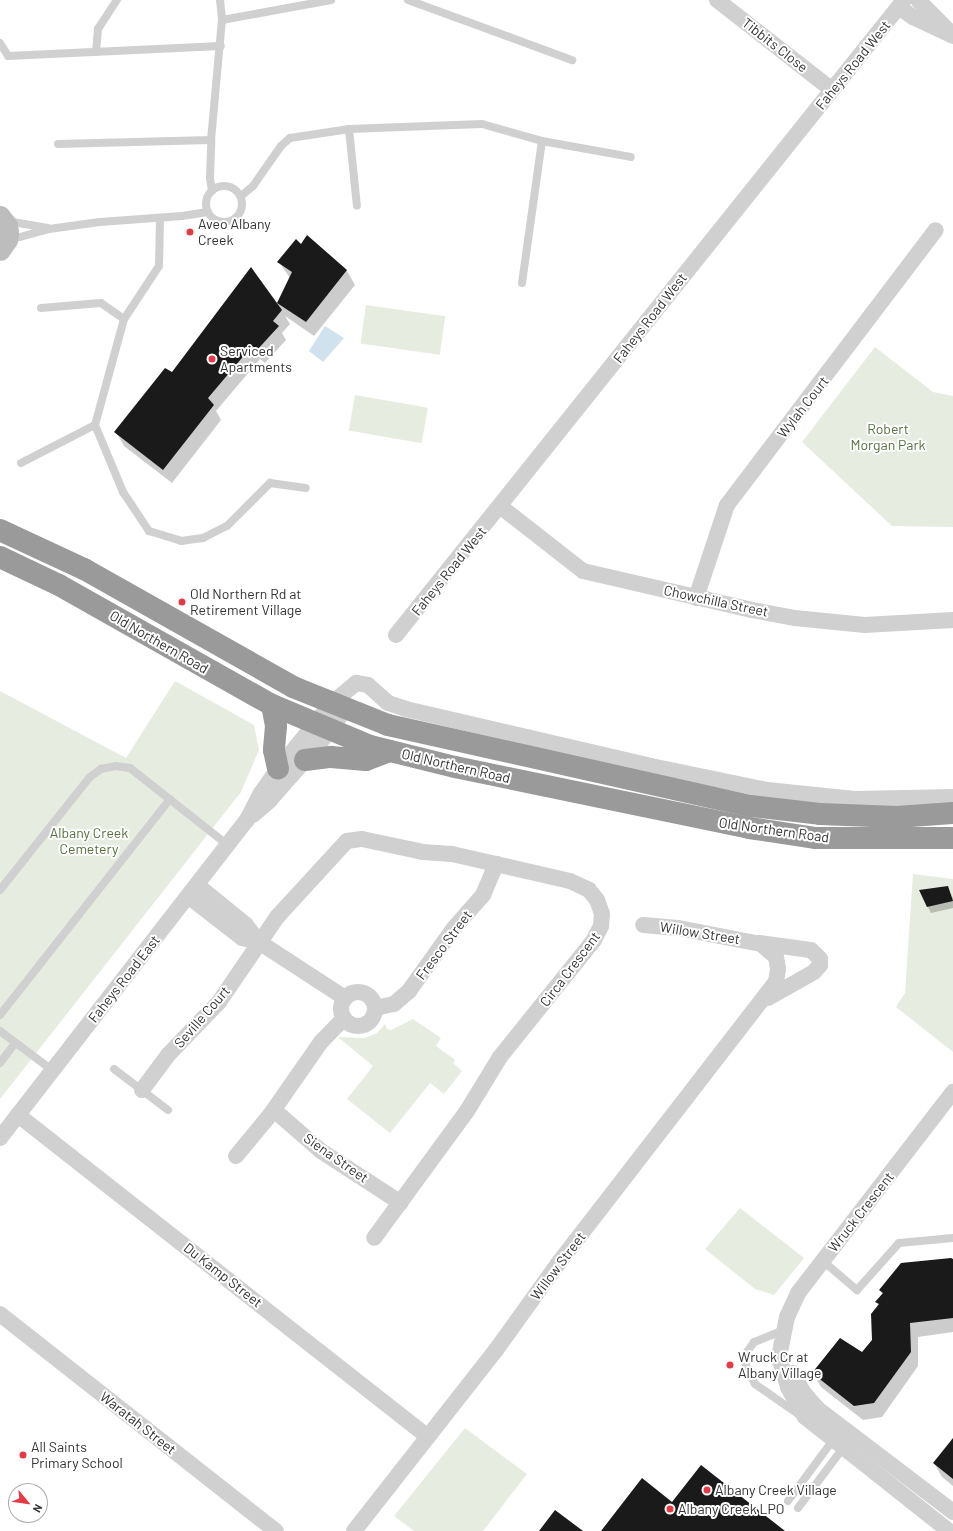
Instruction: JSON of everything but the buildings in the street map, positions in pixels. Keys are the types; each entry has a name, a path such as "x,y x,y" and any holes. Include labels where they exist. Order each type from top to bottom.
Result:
{"highway":[{"name":"Old Northern Road","path":"0,530 60,557 262,671 338,707 388,725 751,806 820,814 897,817 953,813"},
{"name":"Old Northern Road","path":"0,557 59,585 272,705 322,727 389,751 749,828 816,838 953,838"},
{"path":"272,705 276,726 274,750 278,769"},
{"path":"304,760 331,757 366,760 389,751"}],"street":[{"name":"Tibbits Close","path":"717,0 832,90"},
{"path":"918,0 953,35"},
{"name":"Faheys Road West","path":"396,635 501,507 901,3"},
{"path":"901,3 913,17 953,35"},
{"name":"Wylah Court","path":"696,598 727,505 936,230"},
{"name":"Chowchilla Street","path":"501,507 583,571 696,598 795,618 865,625 953,620"},
{"path":"338,707 350,686 362,683 368,685 388,703 406,709 651,766 767,790 855,799 953,797"},
{"name":"Faheys Road East","path":"0,1138 247,820 261,793 278,769 322,727 338,707"},
{"name":"Faheys Road East","path":"247,820 270,800 304,760 322,727"},
{"name":"Circa Crescent","path":"259,942 299,890 341,845 350,840 362,839 496,864 579,884 597,900 602,914 601,926 594,940 497,1061 468,1111 423,1169 401,1203 374,1238"},
{"name":"Fresco Street","path":"376,1008 394,1004 409,991 454,928 483,895 496,864"},
{"path":"192,890 242,938 259,942 344,998"},
{"name":"Willow Street","path":"643,926 678,928 758,943 811,950 819,955 821,960 814,972 763,1002"},
{"name":"Seville Court","path":"142,1090 171,1052 219,1002 259,942"},
{"name":"Willow Street","path":"354,1531 496,1350 562,1258 763,1002 776,982 778,965 772,952 758,943"},
{"path":"353,992 364,992 372,998 376,1008 372,1019 363,1025 352,1025 344,1018 341,1009 344,998 353,992"},
{"path":"236,1156 274,1110 312,1053 344,1018"},
{"name":"Wruck Crescent","path":"952,1096 795,1298 784,1330 779,1357 782,1371 796,1402 812,1423 843,1438 899,1471 953,1512"},
{"name":"Siena Street","path":"274,1110 321,1151 401,1203"},
{"name":"Du Kamp Street","path":"18,1115 428,1437"},
{"name":"Waratah Street","path":"0,1314 276,1531"},
{"name":"Wruck Crescent","path":"784,1330 790,1366 799,1386 843,1438 895,1489 949,1531"},
{"path":"895,1489 899,1471"},
{"path":"895,1489 912,1481"}],"lane":[{"path":"96,52 98,29 117,0"},
{"path":"212,191 211,140 221,46 222,20 220,0"},
{"path":"222,20 331,0"},
{"path":"408,0 572,60"},
{"path":"0,42 8,56 221,46"},
{"path":"241,196 253,186 280,146 290,138 349,129 482,124 542,140 630,158"},
{"path":"349,129 358,206"},
{"path":"58,144 211,140"},
{"path":"522,283 542,140"},
{"path":"220,186 229,186 241,196 242,210 234,221 220,223 208,212 206,202 212,191 220,186"},
{"path":"2,240 49,229 100,222 160,218 208,212"},
{"path":"160,218 159,266 124,319 95,425 124,492 149,531 181,541 203,538 227,526 270,482 306,488"},
{"path":"2,240 49,229"},
{"path":"41,308 101,304 124,319"},
{"path":"21,463 95,425"},
{"path":"0,890 90,777 101,769 116,766 130,768 228,845"},
{"path":"0,1015 170,799"},
{"path":"0,1031 52,1070"},
{"path":"0,1063 16,1043"},
{"path":"114,1069 168,1110"},
{"path":"823,1261 857,1290 899,1243 953,1238"},
{"path":"784,1330 752,1345 746,1355 746,1370 759,1388 812,1423"},
{"path":"788,1501 843,1438"},
{"path":"798,1508 843,1438"}],"green space":[{"path":"366,305 445,316 440,355 361,344"},
{"name":"Robert Morgan Park","path":"875,347 933,392 953,396 953,527 892,526 802,442"},
{"path":"355,395 428,408 422,443 349,430"},
{"name":"Albany Creek Cemetery","path":"175,681 254,725 259,750 241,792 0,1099 0,691 126,758"},
{"path":"913,874 953,879 953,1052 896,1007 905,993"},
{"path":"413,1019 441,1038 436,1046 455,1060 453,1063 462,1071 444,1094 430,1083 390,1133 347,1099 373,1066 338,1037 365,1038 377,1033 385,1024 387,1029 391,1030"},
{"path":"740,1208 804,1258 774,1295 755,1289 705,1249"},
{"path":"465,1428 527,1474 483,1531 414,1531 394,1516"}],"water":[{"path":"325,326 344,338 323,362 309,351"}],"place":[{"name":"Aveo Albany Creek","path":"190,232"},
{"name":"Serviced Apartments","path":"212,359"},
{"name":"Old Northern Rd at Retirement Village","path":"182,602"},
{"name":"Wruck Cr at Albany Village","path":"730,1365"},
{"name":"All Saints Primary School","path":"23,1455"},
{"name":"Albany Creek Village","path":"707,1490"},
{"name":"Albany Creek LPO","path":"670,1509"}]}
